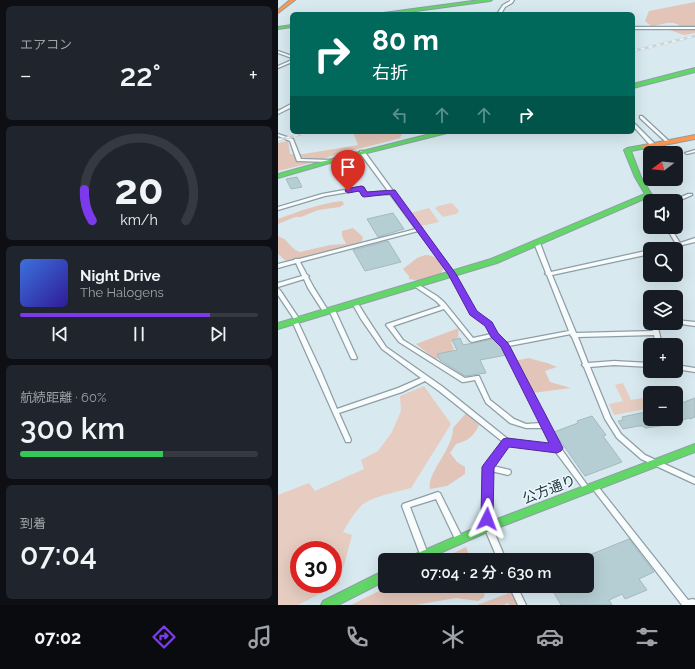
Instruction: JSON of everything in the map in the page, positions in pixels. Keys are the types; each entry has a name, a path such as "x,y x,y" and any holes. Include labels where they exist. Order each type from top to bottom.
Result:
{"main road":[{"path":"278,12 293,0"},
{"path":"399,12 490,0"},
{"path":"635,84 695,70"},
{"path":"278,176 362,152 437,134"},
{"path":"648,194 638,177 627,150 695,136"},
{"path":"278,326 494,261 643,201"},
{"name":"公方通り","path":"426,553 488,526 695,448"},
{"path":"327,605 378,579"}],"street":[{"path":"500,12 504,6 512,0"},
{"path":"635,28 695,28"},
{"path":"278,52 290,56"},
{"path":"278,68 290,62"},
{"path":"278,112 290,106"},
{"path":"641,117 668,142"},
{"path":"635,126 653,145"},
{"path":"278,135 292,140 299,160 331,161"},
{"path":"686,153 695,151"},
{"path":"362,152 452,274 473,312 489,324 494,335 505,345 557,448 690,604"},
{"path":"278,210 324,195 361,188 364,194 392,192"},
{"path":"683,198 690,195"},
{"path":"278,266 420,229"},
{"path":"683,245 695,240"},
{"path":"537,244 585,365 608,419 618,436 643,457 695,481"},
{"path":"548,274 643,254"},
{"path":"297,260 329,311 354,358"},
{"path":"278,285 306,276"},
{"path":"416,284 426,293 440,300 472,340 494,335"},
{"path":"278,292 296,321 348,440"},
{"path":"355,303 384,348 441,389 507,442 557,448"},
{"path":"445,307 389,325 401,341 464,380 478,378 488,401 512,421 526,426 545,425"},
{"path":"683,323 695,324"},
{"path":"655,330 657,338"},
{"path":"505,345 573,334 656,333"},
{"path":"585,365 614,363 643,365"},
{"path":"683,368 695,370"},
{"path":"335,412 400,390 426,378"},
{"path":"499,553 488,526 486,516 488,467 507,442"},
{"path":"488,467 508,472"},
{"path":"424,553 406,506 438,495 459,539"},
{"path":"516,593 522,605"}],"shaded area":[{"path":"695,2 695,33 684,35 670,30 679,25 666,23 652,27 645,21 649,11"},
{"path":"354,134 402,134 400,138 278,171 278,143 288,141 290,154 304,154 358,145"},
{"path":"342,201 344,204 340,207 318,210 278,224 278,219 317,206"},
{"path":"452,203 459,211 456,214 443,217 435,208 438,206"},
{"path":"429,208 439,222 421,226 411,213"},
{"path":"353,228 363,237 362,241 344,249 286,261 278,254 278,236 300,252 330,245 346,244 342,236 342,231"},
{"path":"425,255 436,258 444,268 440,275 421,281 409,279 409,276 403,269 417,258"},
{"path":"459,328 458,337 451,342 454,349 436,360 416,344"},
{"path":"528,358 557,367 545,371 550,382 571,388 532,393 515,361"},
{"path":"623,383 631,400 643,398 643,409 614,415 609,404 623,401 615,385"},
{"path":"424,386 451,424 411,488 371,500 361,506 354,515 343,532 352,535 342,573 342,541 290,541 290,593 321,593 298,605 278,605 278,495 309,483 315,491 364,469 361,460 378,451 392,432 401,411 400,396"},
{"path":"466,413 479,425 473,435 467,440 456,444 450,453 457,462 465,467 465,474 447,486 430,489 432,476 449,444 453,428"},
{"path":"466,547 468,553 454,553"},
{"path":"378,592 378,593 484,593 484,597 478,601 456,598 416,605 351,605"},
{"path":"512,593 518,605 509,605 508,603 504,605 477,605"}],"building":[{"path":"297,177 302,187 291,189 286,179"},
{"path":"393,213 404,229 378,237 367,219"},
{"path":"388,241 401,262 365,271 353,250"},
{"path":"460,338 463,345 493,339 502,347 506,355 480,360 486,373 465,376 440,360 437,354 457,350 452,340"},
{"path":"695,398 695,417 683,420 683,402"},
{"path":"643,412 643,426 623,429 618,421 623,420 622,417"},
{"path":"592,416 606,435 603,436 622,462 585,476 554,432 578,423 577,421"},
{"path":"643,426 660,426 645,428"},
{"path":"629,539 654,572 639,579 647,590 625,599 622,594 609,600 612,605 561,605 554,593 594,593 594,553"}],"railway":[{"path":"635,51 695,36"},
{"path":"278,140 302,134"}],"traffic: fast":[{"path":"398,12 490,0"},
{"path":"278,28 290,26"},
{"path":"635,85 695,70"},
{"path":"278,176 345,157 437,134"},
{"path":"643,147 627,150 643,185"},
{"path":"278,326 494,261 649,195 644,186"},
{"path":"429,553 488,527 695,448"},
{"path":"327,605 378,579"}],"traffic: slow":[{"path":"278,12 293,0"},
{"path":"649,146 695,137"}],"route":[{"path":"348,191 361,188 364,194 392,192 452,274 473,312 489,324 494,335 505,345 557,448 507,442 488,467 487,519"}]}
